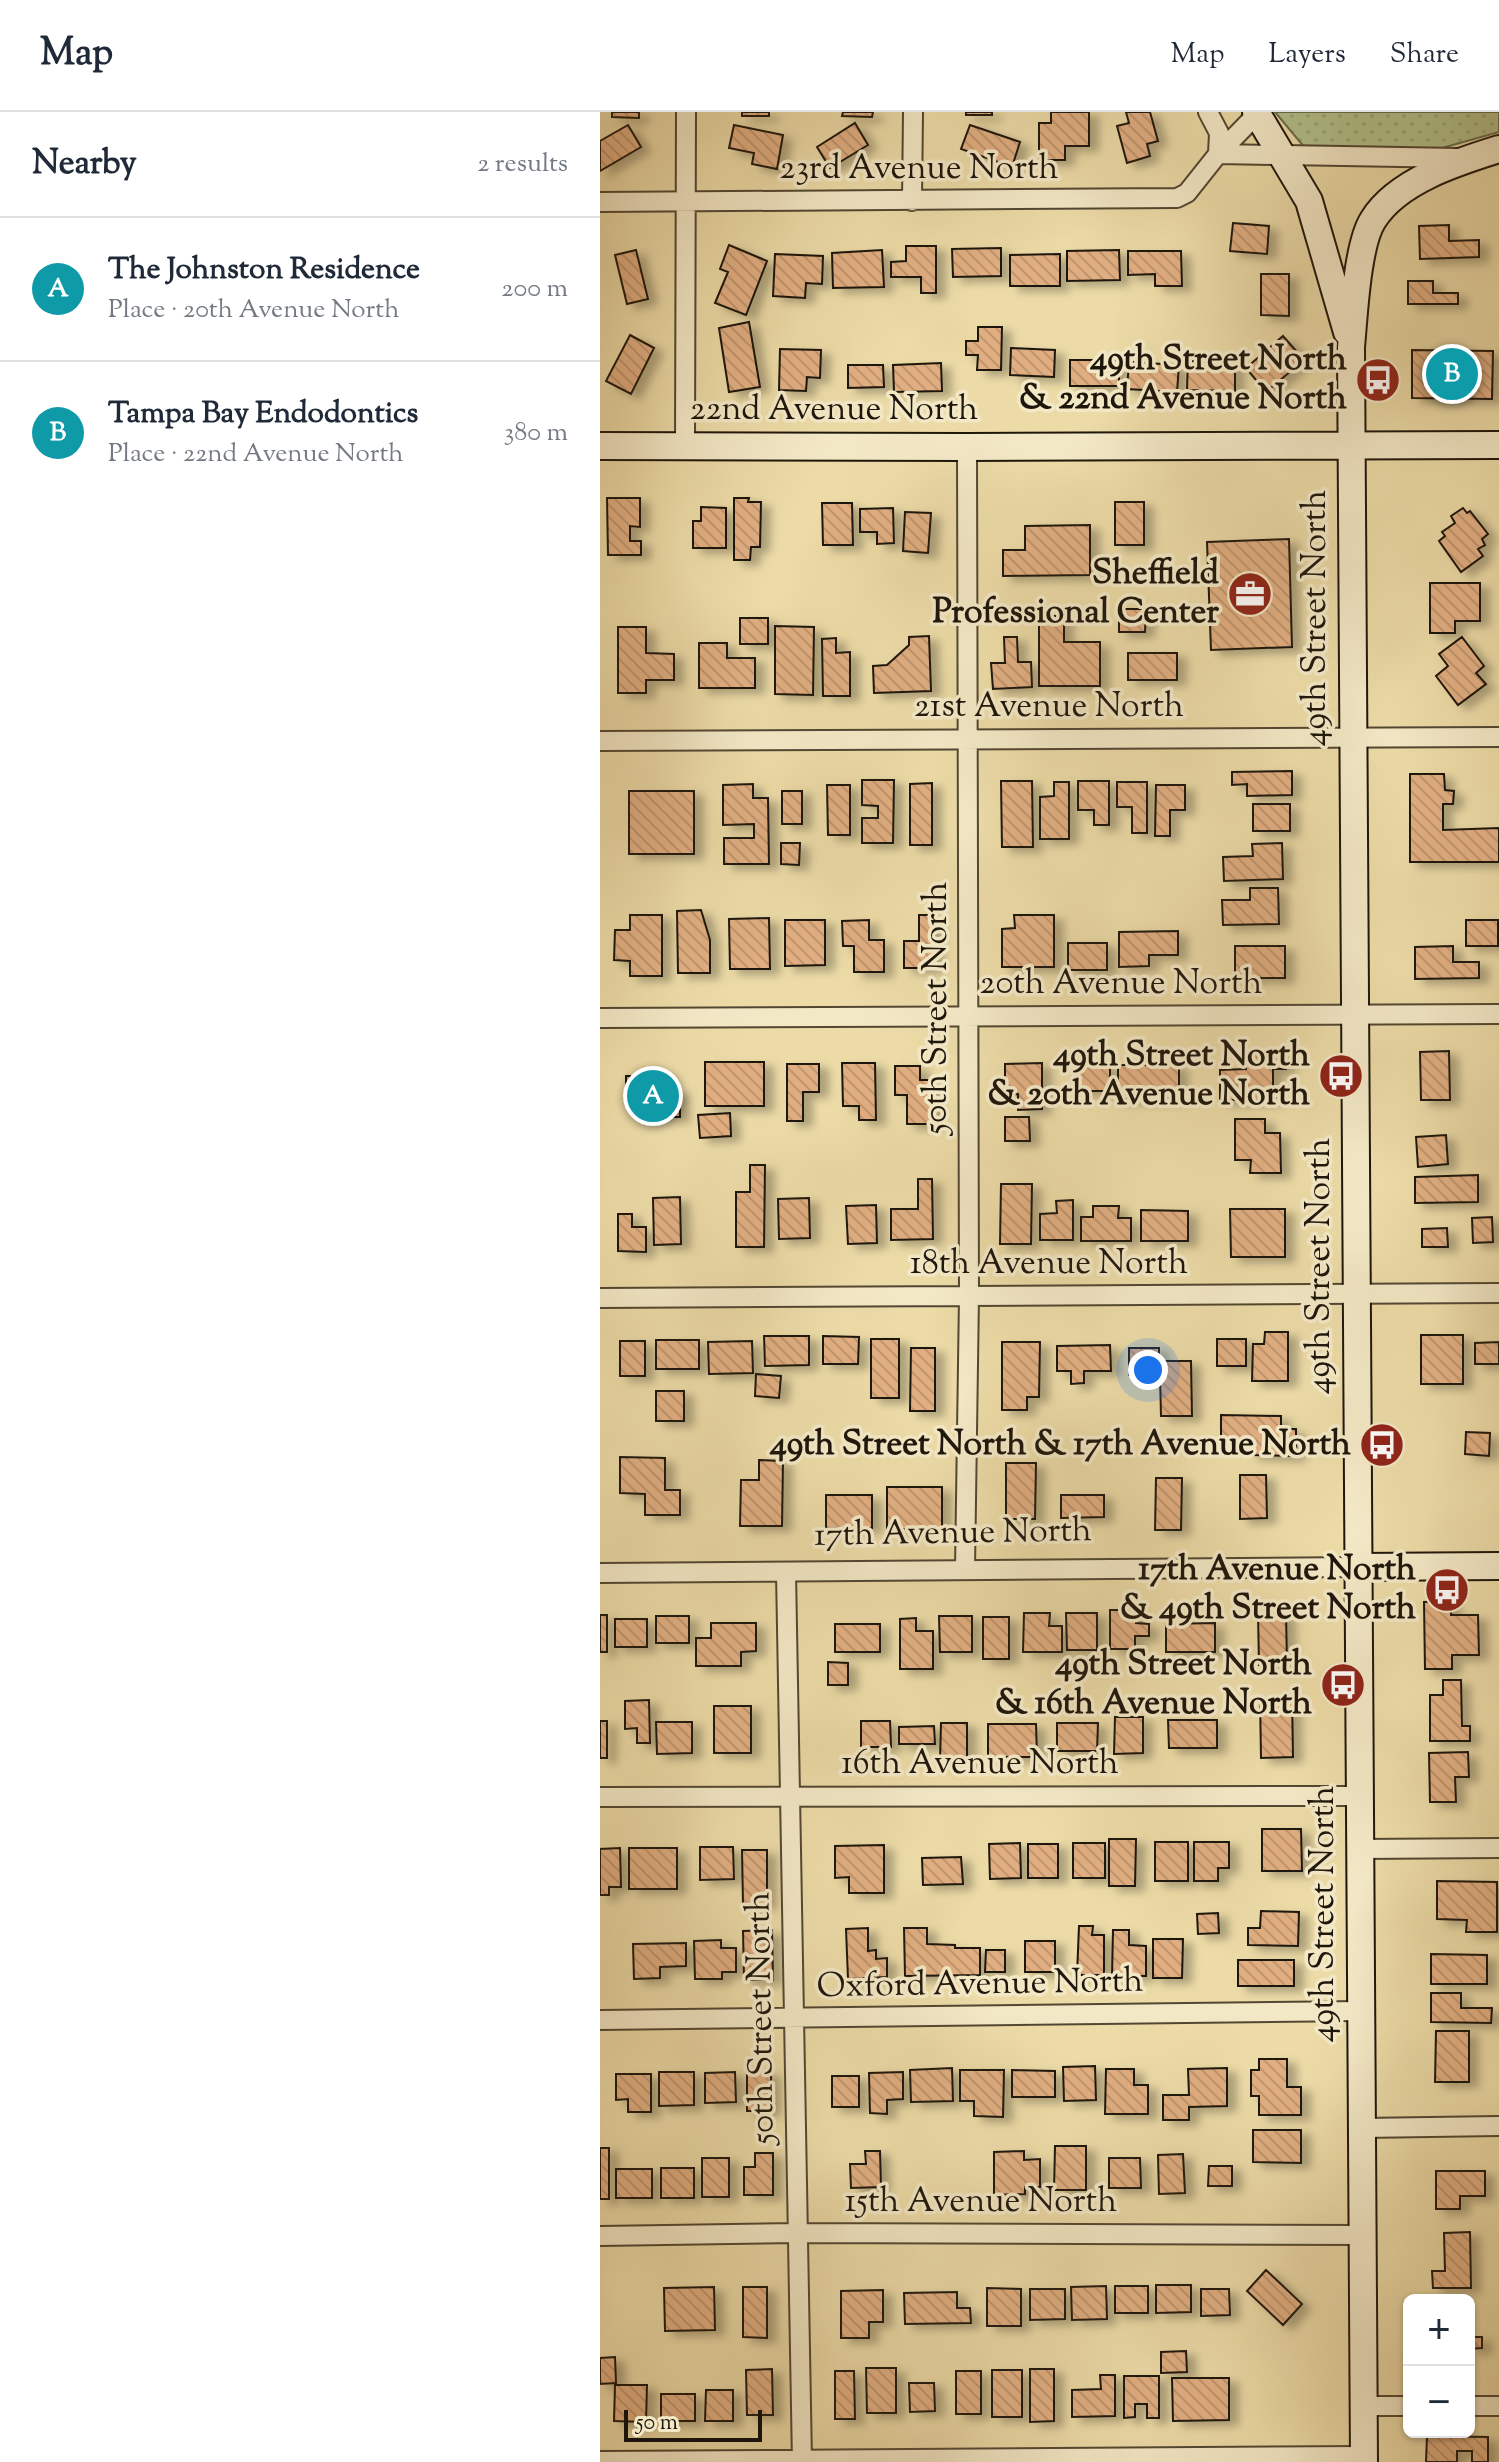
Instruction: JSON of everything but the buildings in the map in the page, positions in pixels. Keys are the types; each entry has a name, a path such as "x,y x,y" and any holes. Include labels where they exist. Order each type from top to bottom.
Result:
{"main road":[{"path":"1257,113 1309,201 1351,347"},
{"name":"49th Street North","path":"1364,2459 1351,347 1361,256 1372,221 1394,198 1427,174 1499,149"},
{"name":"22nd Avenue North","path":"600,446 1499,445"},
{"name":"17th Avenue North","path":"1358,1567 1499,1566"}],"street":[{"path":"685,445 686,112"},
{"path":"912,201 913,112"},
{"path":"1208,112 1219,133 1218,154 1470,158"},
{"name":"23rd Avenue North","path":"600,202 1177,198 1187,193 1257,113"},
{"name":"50th Street North","path":"965,1569 969,1296 967,447"},
{"name":"21st Avenue North","path":"600,741 1499,737"},
{"name":"20th Avenue North","path":"600,1018 1499,1014"},
{"name":"18th Avenue North","path":"600,1298 1499,1293"},
{"name":"17th Avenue North","path":"600,1573 1358,1567"},
{"name":"50th Street North","path":"786,1572 802,2461"},
{"name":"16th Avenue North","path":"600,1797 1360,1796"},
{"path":"1360,1849 1499,1848"},
{"name":"Oxford Avenue North","path":"600,2020 1361,2011"},
{"path":"1362,2128 1499,2126"},
{"name":"15th Avenue North","path":"600,2236 798,2233 1362,2235"},
{"path":"1363,2406 1403,2406"},
{"path":"1475,2406 1499,2406"},
{"path":"600,2461 1364,2459"}],"green space":[{"path":"1275,112 1499,112 1499,132 1442,148 1305,148"}],"place":[{"name":"Tampa Bay Endodontics","path":"1452,374"},
{"name":"49th Street North & 22nd Avenue North","path":"1378,380"},
{"name":"Sheffield Professional Center","path":"1250,594"},
{"name":"49th Street North & 20th Avenue North","path":"1341,1076"},
{"name":"The Johnston Residence","path":"653,1096"},
{"name":"49th Street North & 17th Avenue North","path":"1382,1445"},
{"name":"17th Avenue North & 49th Street North","path":"1447,1590"},
{"name":"49th Street North & 16th Avenue North","path":"1343,1685"}]}
